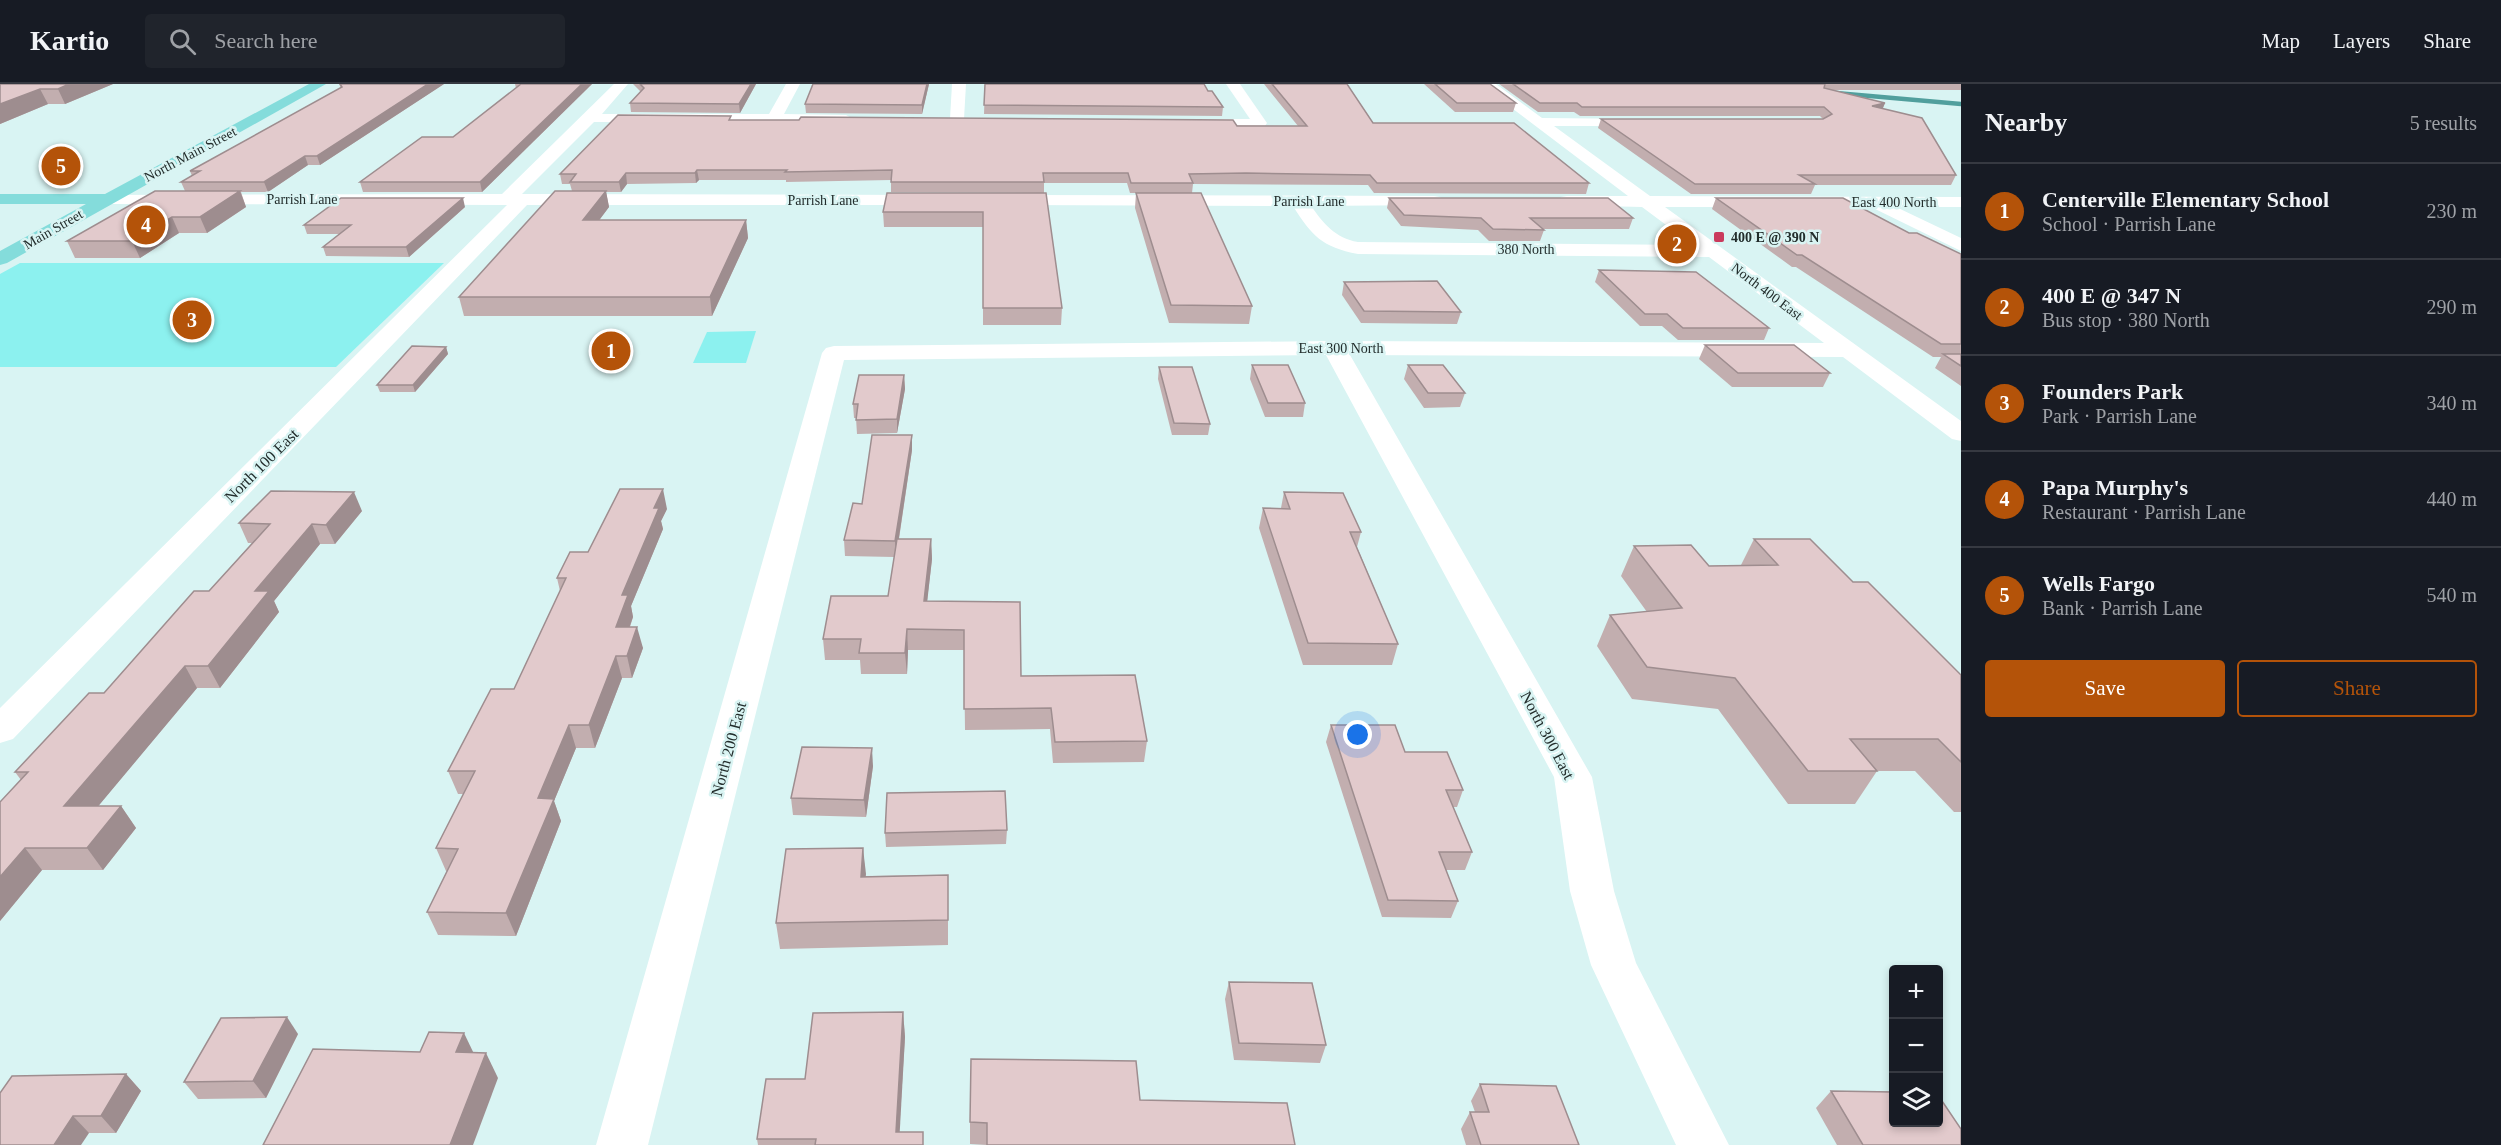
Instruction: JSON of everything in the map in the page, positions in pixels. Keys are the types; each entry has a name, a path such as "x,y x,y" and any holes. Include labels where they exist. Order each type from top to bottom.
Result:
{"main road":[{"name":"North Main Street","path":"106,199 319,84"},
{"name":"Parrish Lane","path":"0,199 106,199"},
{"name":"Main Street","path":"0,258 106,199"}],"street":[{"name":"North 100 East","path":"0,730 514,200 621,84"},
{"path":"774,119 793,84"},
{"path":"957,120 959,84"},
{"path":"1171,123 1260,123 1233,84"},
{"name":"North 400 East","path":"1487,84 1961,433"},
{"path":"590,118 866,119"},
{"path":"1538,122 1658,122"},
{"name":"Parrish Lane","path":"106,199 953,200"},
{"name":"Parrish Lane","path":"988,200 1451,201"},
{"name":"380 North","path":"1299,201 1321,233 1339,244 1378,249 1714,251"},
{"path":"1551,201 1647,201"},
{"name":"East 400 North","path":"1647,201 1961,202"},
{"path":"1869,202 1961,244"},
{"name":"East 300 North","path":"834,353 1334,348 1848,350"},
{"name":"North 300 East","path":"1334,348 1573,777 1592,891 1614,965 1703,1145"},
{"name":"North 200 East","path":"622,1145 834,353"}],"shaded area":[{"path":"20,263 444,263 336,367 0,367 0,274"},
{"path":"756,331 746,363 693,363 707,332"}],"building":[{"path":"0,84 69,84 58,89 40,89 0,104"},
{"path":"340,84 428,84 317,156 305,156 264,182 181,182 200,171 190,171 342,87"},
{"path":"521,84 582,84 480,182 360,182 422,137 453,137"},
{"path":"640,84 751,84 739,104 630,103 644,88"},
{"path":"813,84 927,84 922,105 805,104"},
{"path":"985,84 1204,84 1223,107 984,105"},
{"path":"1272,84 1347,84 1373,123 1514,123 1589,183 1377,183 1370,175 1246,173 1189,174 1193,183 1131,183 1128,173 1043,173 1044,182 891,182 892,170 785,172 787,170 697,170 695,173 626,173 619,182 570,182 576,174 560,174 618,115 731,116 729,120 799,120 801,117 1233,120 1237,126 1307,126"},
{"path":"1435,84 1490,84 1516,103 1457,103"},
{"path":"1513,84 1825,84 1824,88 1885,103 1872,106 1922,118 1956,175 1799,175 1815,184 1695,184 1601,119 1823,119 1832,114 1824,107 1582,107 1577,103 1540,103"},
{"path":"155,191 240,191 200,217 172,217 132,241 67,241"},
{"path":"555,191 606,191 583,220 746,220 710,297 459,297"},
{"path":"887,193 1046,193 1062,308 983,308 983,212 883,212"},
{"path":"1136,193 1201,193 1252,306 1171,305"},
{"path":"341,198 463,198 406,247 323,247 351,225 304,225"},
{"path":"1389,198 1608,198 1633,218 1530,218 1544,230 1493,229 1481,218 1404,215"},
{"path":"1716,198 1843,198 1909,233 1917,233 1961,254 1961,344 1941,344 1802,255 1797,255"},
{"path":"1599,270 1696,272 1769,328 1683,328 1667,314 1645,314"},
{"path":"1437,281 1461,312 1364,311 1344,282"},
{"path":"1705,345 1794,345 1830,373 1738,373"},
{"path":"412,346 446,347 413,385 377,385"},
{"path":"1943,354 1961,354 1961,366"},
{"path":"1252,365 1288,365 1305,403 1268,403"},
{"path":"1408,365 1443,365 1465,393 1428,393"},
{"path":"1159,367 1192,367 1210,424 1174,423"},
{"path":"859,375 904,375 897,419 856,420 858,404 853,404"},
{"path":"872,435 912,435 895,541 844,540 853,503 862,504"},
{"path":"620,489 663,489 654,508 659,508 622,595 628,595 616,627 637,627 627,656 616,656 589,725 569,725 538,798 554,799 506,913 427,912 458,849 436,848 475,771 448,771 491,689 514,689 566,578 557,578 570,552 588,552"},
{"path":"271,491 354,492 326,525 312,524 255,591 269,591 208,666 185,666 64,806 121,806 87,848 25,848 0,877 0,802 28,772 15,772 89,693 104,693 194,591 209,591 270,524 239,523"},
{"path":"1284,492 1343,493 1361,532 1350,532 1398,644 1308,643 1263,508 1290,509"},
{"path":"897,539 931,539 924,601 1020,602 1021,676 1135,675 1147,741 1055,742 1051,708 964,709 964,630 907,629 905,653 859,653 861,639 823,639 831,596 888,596"},
{"path":"1754,539 1810,539 1853,582 1868,582 1961,675 1961,762 1938,739 1850,739 1877,771 1808,771 1735,678 1647,667 1610,615 1682,608 1634,546 1691,545 1709,566 1778,565"},
{"path":"1331,725 1395,725 1405,752 1447,752 1463,790 1446,790 1472,852 1439,852 1458,901 1388,900"},
{"path":"802,747 872,748 864,800 791,798"},
{"path":"1005,791 1007,830 885,833 887,793"},
{"path":"863,848 861,877 948,875 948,920 776,923 786,849"},
{"path":"1229,982 1312,983 1326,1045 1239,1043"},
{"path":"903,1012 896,1132 923,1132 923,1145 815,1145 816,1139 757,1139 766,1079 805,1079 813,1013"},
{"path":"287,1017 253,1081 184,1082 221,1018"},
{"path":"429,1032 464,1033 456,1052 486,1053 450,1145 263,1145 313,1049 420,1052"},
{"path":"971,1059 1136,1061 1140,1100 1287,1103 1295,1145 987,1145 987,1123 970,1122"},
{"path":"126,1074 101,1116 73,1116 54,1145 0,1145 0,1093 12,1076"},
{"path":"1480,1084 1556,1086 1579,1145 1481,1145 1470,1112 1489,1112"},
{"path":"1831,1091 1889,1092 1889,1127 1943,1127 1943,1102 1961,1129 1961,1145 1863,1145"}],"waterway":[{"path":"1836,93 1961,104"}],"place":[{"name":"Wells Fargo","path":"61,166"},
{"name":"Papa Murphy's","path":"146,225"},
{"name":"400 E @ 390 N","path":"1719,237"},
{"name":"400 E @ 347 N","path":"1677,244"},
{"name":"Founders Park","path":"192,320"},
{"name":"Centerville Elementary School","path":"611,351"}]}
